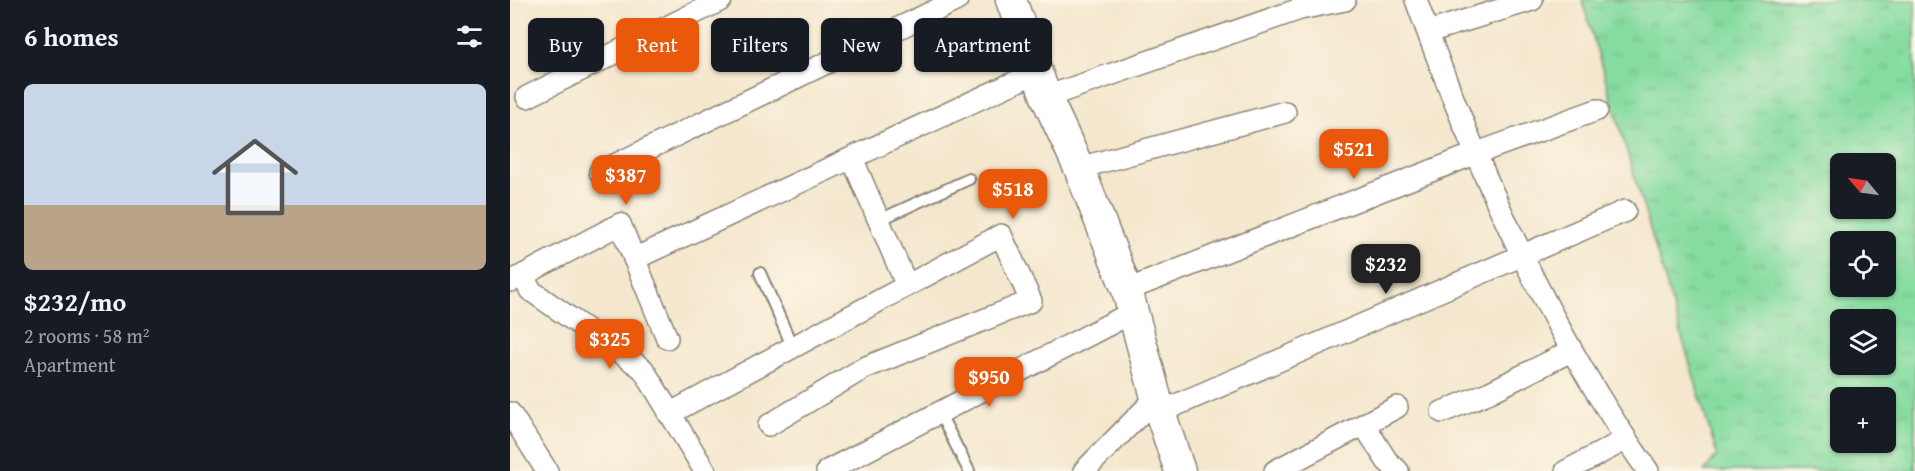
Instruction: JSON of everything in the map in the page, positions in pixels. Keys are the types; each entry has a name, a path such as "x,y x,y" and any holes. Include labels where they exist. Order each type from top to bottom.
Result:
{"street":[{"path":"527,97 721,0"},
{"path":"600,172 957,0"},
{"path":"1011,0 1041,84 1080,168 1130,301 1158,405 1180,471"},
{"path":"634,259 852,158 1041,84 1291,6 1345,0"},
{"path":"1416,0 1477,153 1522,254 1571,351 1625,440 1648,471"},
{"path":"1428,32 1532,0"},
{"path":"830,470 939,412 1130,301 1477,153 1597,110"},
{"path":"1080,168 1286,112"},
{"path":"852,158 907,286"},
{"path":"1084,471 1158,405 1408,307 1522,254 1625,211"},
{"path":"667,338 620,224 516,278 644,369 705,471"},
{"path":"669,414 1001,235 1031,301 864,368 770,425"},
{"path":"1442,412 1490,392 1571,351"},
{"path":"1275,471 1397,407"},
{"path":"510,413 547,471"},
{"path":"1364,424 1387,461 1398,471"},
{"path":"1566,471 1625,440"}],"lane":[{"path":"879,220 969,179"},
{"path":"760,273 793,348"},
{"path":"939,412 969,471"}],"green space":[{"path":"1582,0 1915,0 1915,471 1704,471 1717,455"}]}
